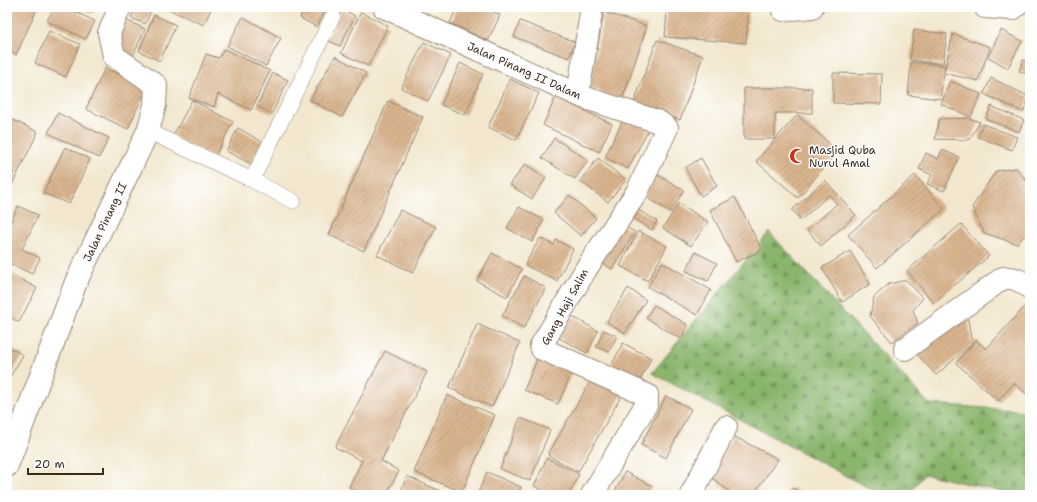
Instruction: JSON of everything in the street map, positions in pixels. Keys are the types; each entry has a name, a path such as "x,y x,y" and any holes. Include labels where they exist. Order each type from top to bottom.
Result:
{"street":[{"name":"Jalan Pinang II","path":"8,458 76,282 148,131 155,104 156,85 114,56 109,33 120,7"},
{"name":"Jalan Pinang II Dalam","path":"384,7 578,94 659,122 667,128"},
{"path":"578,94 592,7"},
{"path":"783,10 812,7"},
{"path":"985,7 1012,9 1015,7"},
{"name":"Gang Haji Salim","path":"592,495 647,403 647,395 542,348 541,346 586,269 637,192 667,128"},
{"path":"905,349 1003,278 1021,280 1030,288"},
{"path":"691,495 726,427"}],"lane":[{"path":"252,180 333,16"},
{"path":"148,131 293,201"}],"green space":[{"path":"769,232 929,404 1030,411 1030,495 1017,495 924,474 909,495 882,495 652,373"}],"building":[{"path":"7,7 38,7 16,55 7,50"},
{"path":"54,7 64,7 95,21 86,39 47,21"},
{"path":"75,7 94,7 91,14"},
{"path":"135,7 153,7 145,24 131,18"},
{"path":"163,7 212,7 204,25"},
{"path":"305,7 327,7 317,27 300,18"},
{"path":"457,7 482,7 500,15 488,41 450,23"},
{"path":"660,7 749,7 746,43 665,37 667,10"},
{"path":"342,9 355,16 340,46 327,40"},
{"path":"361,12 388,26 368,66 341,53"},
{"path":"604,12 647,26 622,101 590,87"},
{"path":"154,15 176,25 160,61 139,51"},
{"path":"243,17 281,38 266,66 227,46"},
{"path":"126,20 145,29 132,58 113,49"},
{"path":"520,21 575,42 569,58 514,37"},
{"path":"914,30 947,34 943,64 910,60"},
{"path":"1001,30 1022,41 1008,68 988,57"},
{"path":"49,31 80,44 66,77 35,63"},
{"path":"953,34 990,47 978,81 944,73 940,99 908,95 911,62 945,66 944,72"},
{"path":"657,40 703,56 680,120 634,103"},
{"path":"424,42 451,55 428,101 401,88"},
{"path":"224,49 270,71 251,110 218,94 214,107 189,98 206,54 219,58"},
{"path":"335,56 366,73 342,117 310,100"},
{"path":"1023,60 1030,62 1030,75 1019,71"},
{"path":"460,63 483,74 465,115 441,105"},
{"path":"105,68 147,87 128,129 86,109"},
{"path":"273,73 288,80 272,114 257,106"},
{"path":"833,73 882,74 881,104 833,103"},
{"path":"991,78 1030,97 1023,112 984,94"},
{"path":"510,79 539,93 516,140 488,127"},
{"path":"950,81 981,94 971,117 941,104"},
{"path":"744,88 812,88 812,113 775,113 775,139 744,139"},
{"path":"556,97 612,124 599,152 543,125"},
{"path":"192,100 233,122 214,158 173,136"},
{"path":"388,101 423,117 364,251 329,235"},
{"path":"991,106 1024,120 1019,132 986,119"},
{"path":"58,113 109,138 99,158 48,133"},
{"name":"Masjid Quba Nurul Amal","path":"797,115 838,151 798,198 756,161"},
{"path":"625,116 649,128 628,169 605,157"},
{"path":"7,117 38,132 7,195"},
{"path":"968,118 980,122 969,140 935,139 939,119"},
{"path":"983,124 1017,137 1012,150 978,137"},
{"path":"238,128 264,143 253,165 226,151"},
{"path":"554,138 588,160 575,179 542,158"},
{"path":"65,147 90,159 69,204 43,193"},
{"path":"942,150 959,157 944,191 927,184 932,175 919,169 926,153 938,159"},
{"path":"598,158 626,180 608,202 580,181"},
{"path":"701,158 717,186 701,196 685,168"},
{"path":"525,164 546,178 532,199 510,185"},
{"path":"1016,168 1030,185 1030,229 1017,244 984,233 972,207 996,171"},
{"path":"656,174 684,190 671,212 644,196"},
{"path":"915,175 944,209 877,268 848,235"},
{"path":"825,180 856,215 821,246 807,230 837,204 829,195 801,220 792,210"},
{"path":"569,195 596,218 581,236 554,213"},
{"path":"735,197 762,250 736,262 710,210"},
{"path":"679,203 708,222 691,246 663,228"},
{"path":"18,206 38,215 22,249 40,258 32,274 7,262 7,230"},
{"path":"631,206 657,221 652,230 626,214"},
{"path":"519,207 544,220 532,242 507,228"},
{"path":"400,210 436,227 413,273 377,255"},
{"path":"619,223 635,232 612,269 597,259"},
{"path":"961,224 989,256 934,303 907,271"},
{"path":"638,231 667,246 648,281 620,266"},
{"path":"540,238 554,245 556,240 573,249 557,281 525,265"},
{"path":"850,251 870,284 842,302 822,268"},
{"path":"695,252 717,263 708,281 686,271"},
{"path":"492,253 522,269 507,297 477,281"},
{"path":"662,262 711,290 697,315 648,287"},
{"path":"7,272 37,288 19,322 7,316"},
{"path":"524,276 546,288 524,328 502,316"},
{"path":"906,280 923,298 913,310 918,323 892,342 870,316 874,297 889,284"},
{"path":"628,288 646,300 625,333 607,322"},
{"path":"1030,301 1030,397 1014,383 998,401 956,363 976,340 986,349"},
{"path":"654,305 688,325 681,339 646,318"},
{"path":"966,308 972,344 936,375 916,353"},
{"path":"564,312 598,331 587,353 552,334"},
{"path":"477,324 520,343 492,407 449,388"},
{"path":"604,330 617,336 609,352 596,347"},
{"path":"623,343 651,358 639,383 610,368"},
{"path":"7,346 23,355 7,382"},
{"path":"385,351 427,372 381,461 399,471 386,495 365,495 349,487 362,461 335,447"},
{"path":"538,357 572,372 558,404 524,390"},
{"path":"593,376 623,393 578,472 548,455"},
{"path":"447,395 495,415 462,492 414,472"},
{"path":"666,396 691,409 666,458 641,445"},
{"path":"520,418 550,430 530,481 500,469"},
{"path":"733,436 778,459 753,495 734,495 711,477"},
{"path":"547,458 579,474 569,495 553,495 534,486"},
{"path":"487,472 521,487 518,495 477,495"},
{"path":"625,472 652,486 647,495 613,495"},
{"path":"407,476 449,495 399,495"},
{"path":"792,488 805,495 788,495"}],"place":[{"name":"Masjid Quba Nurul Amal","path":"797,156"}]}
